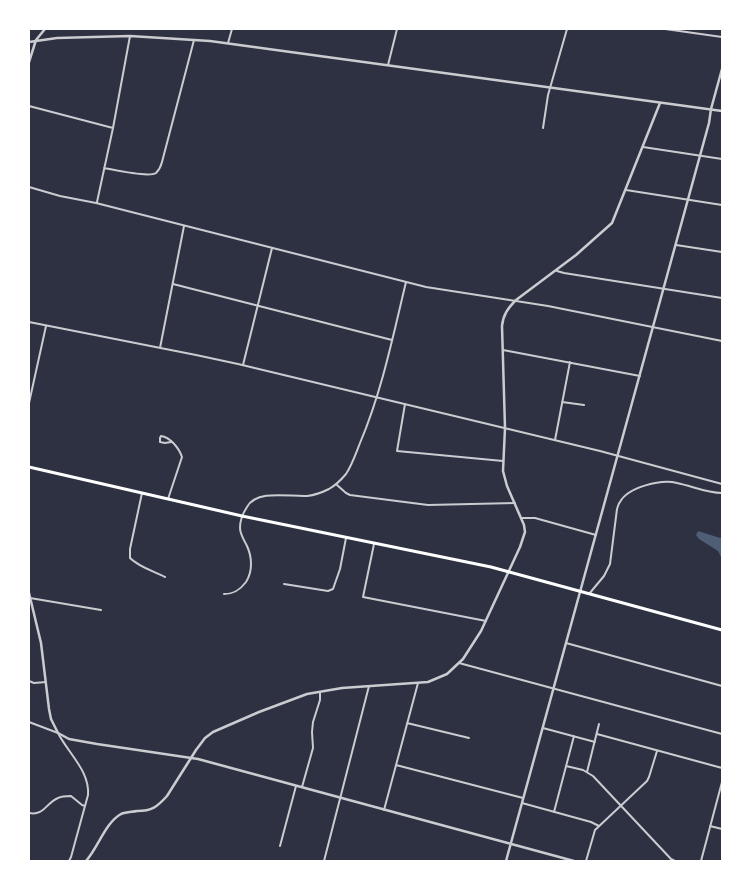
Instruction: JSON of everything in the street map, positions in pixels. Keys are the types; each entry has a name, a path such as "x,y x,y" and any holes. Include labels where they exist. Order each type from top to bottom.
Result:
{"highway":[{"path":"29,466 242,516 491,567 722,630"}],"street":[{"path":"29,62 36,40 45,29"},
{"path":"228,43 232,29"},
{"path":"388,65 397,29"},
{"path":"543,128 548,95 568,29"},
{"path":"665,29 722,37"},
{"path":"96,204 113,128 130,36"},
{"path":"29,42 57,38 130,36 228,43 722,111"},
{"path":"104,168 146,175 159,170 194,40"},
{"path":"506,861 654,327 722,69"},
{"path":"86,861 116,818 130,812 153,809 161,803 205,738 213,732 307,694 370,686 428,682 447,674 472,647 486,621 525,532 503,470 505,428 503,319 509,306 576,255 612,223 660,103"},
{"path":"29,106 113,128"},
{"path":"642,146 722,159"},
{"path":"29,187 426,287 516,300 722,341"},
{"path":"626,190 722,205"},
{"path":"160,348 184,226"},
{"path":"676,244 722,252"},
{"path":"243,366 272,248"},
{"path":"556,270 564,273 722,298"},
{"path":"224,594 231,594 236,591 248,579 251,563 250,555 240,530 242,516 252,500 263,496 308,496 328,490 336,484 350,467 377,398 406,282"},
{"path":"173,284 392,340"},
{"path":"29,322 243,366 609,453 722,484"},
{"path":"29,403 46,326"},
{"path":"503,350 640,376"},
{"path":"555,440 570,362"},
{"path":"562,402 584,405"},
{"path":"404,404 397,451 503,461"},
{"path":"168,499 182,457 179,450 171,442"},
{"path":"589,594 604,576 610,564 617,510 624,496 640,488 665,482 675,482 705,491 722,493"},
{"path":"336,484 350,495 428,505 515,503"},
{"path":"142,493 130,549 130,558 132,561 164,577"},
{"path":"521,518 535,518 596,535"},
{"path":"284,584 328,591 333,589 340,569 346,538"},
{"path":"374,544 363,597 486,621"},
{"path":"29,593 41,643 51,719 63,744 76,760 89,790 69,861"},
{"path":"30,598 101,610"},
{"path":"566,643 722,686"},
{"path":"459,662 722,734"},
{"path":"29,681 46,682"},
{"path":"384,810 418,683"},
{"path":"324,861 370,686"},
{"path":"302,787 313,748 313,722 320,700 320,691"},
{"path":"29,722 69,739 191,758 574,861"},
{"path":"408,723 469,738"},
{"path":"587,772 599,724"},
{"path":"542,728 595,742"},
{"path":"597,734 722,768"},
{"path":"554,812 574,736"},
{"path":"586,861 593,833 647,780 657,751"},
{"path":"396,765 523,798"},
{"path":"566,766 587,772 593,776 675,861"},
{"path":"701,861 722,783"},
{"path":"280,846 296,786"},
{"path":"29,813 36,814 41,812 58,798 62,797 71,796 85,806"},
{"path":"522,803 591,822 599,826"},
{"path":"710,826 722,829"}],"water":[{"path":"698,531 722,537 722,559 718,551 699,539 696,535"}]}
